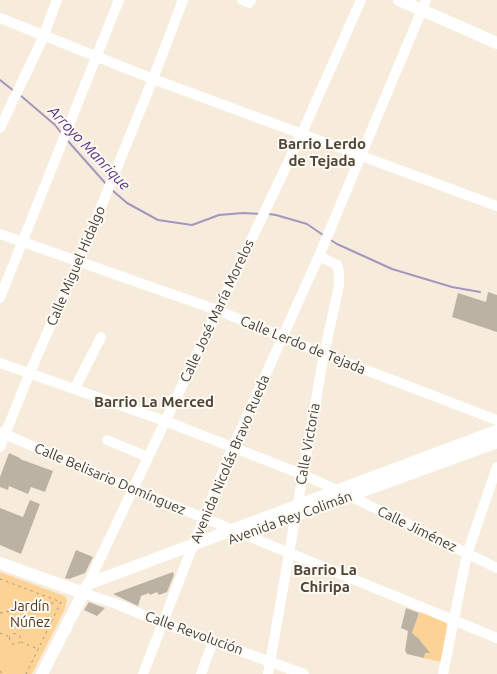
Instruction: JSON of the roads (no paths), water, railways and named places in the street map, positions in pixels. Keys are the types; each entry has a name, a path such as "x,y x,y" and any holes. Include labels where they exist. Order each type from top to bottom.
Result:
{"main road":[{"path":"400,0 424,5 497,43"},
{"path":"497,427 497,432"},
{"name":"Avenida Rey Colimán","path":"86,588 297,510 337,491 497,432"},
{"name":"Avenida Rey Colimán","path":"297,510 350,496 497,442"},
{"path":"0,562 86,588"},
{"name":"Calle José María Morelos","path":"42,674 86,588"}],"street":[{"path":"0,128 44,35 57,0"},
{"path":"0,298 119,0"},
{"name":"Calle Miguel Hidalgo","path":"0,447 3,433 79,262 183,0"},
{"path":"242,0 249,3 251,0"},
{"name":"Calle José María Morelos","path":"86,588 302,133 362,0"},
{"path":"361,156 424,5"},
{"path":"0,18 153,79 497,206"},
{"name":"Avenida Nicolás Bravo Rueda","path":"143,674 233,447 321,251 361,156"},
{"name":"Calle Lerdo de Tejada","path":"0,234 217,310 324,354 497,420"},
{"name":"Calle Victoria","path":"268,674 324,354 339,286 337,265 321,251"},
{"path":"75,388 101,337"},
{"name":"Calle Jiménez","path":"0,363 165,421 304,475 497,568"},
{"name":"Calle Belisario Domínguez","path":"3,433 132,489 497,638"},
{"path":"107,440 148,457"},
{"path":"443,674 467,554 497,467"},
{"name":"Calle Revolución","path":"86,588 114,603 163,623 304,674"},
{"path":"201,674 213,641"}],"waterway":[{"name":"Arroyo Manrique","path":"0,80 14,91"},
{"name":"Arroyo Manrique","path":"20,95 55,125 62,134"},
{"name":"Arroyo Manrique","path":"67,140 107,185"},
{"name":"Arroyo Manrique","path":"112,190 127,203 158,220 192,225 219,215 261,214"},
{"name":"Arroyo Manrique","path":"268,214 307,224 323,235"},
{"name":"Arroyo Manrique","path":"329,239 392,269 452,287 480,292"}],"district":[{"name":"Barrio Lerdo de Tejada","path":"322,152"},
{"name":"Barrio La Merced","path":"154,402"},
{"name":"Barrio La Chiripa","path":"325,578"}],"park label":[{"name":"Jardín Núñez","path":"30,614"}]}
